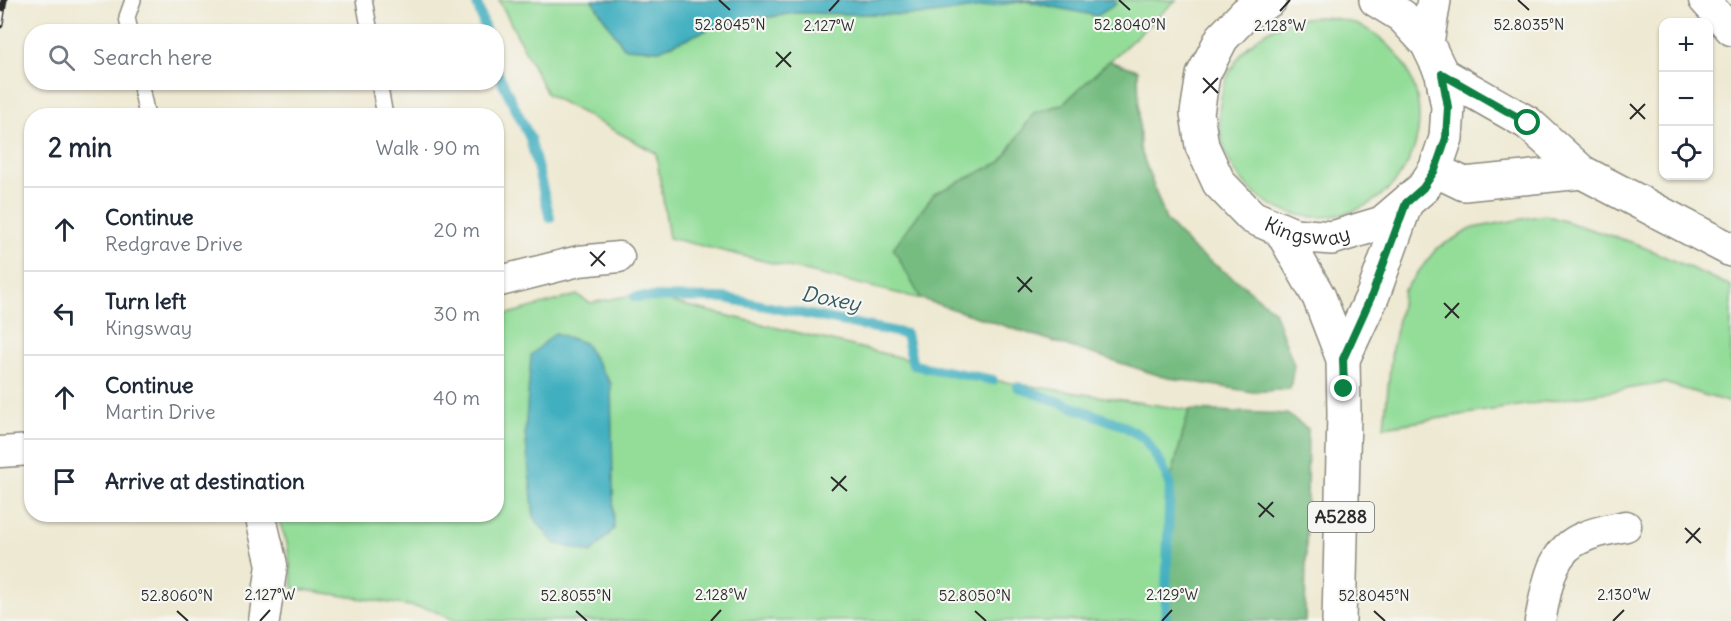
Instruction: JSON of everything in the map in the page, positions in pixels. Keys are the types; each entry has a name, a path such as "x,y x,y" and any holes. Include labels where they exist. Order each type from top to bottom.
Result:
{"main road":[{"name":"Kingsway","path":"1270,0 1246,13 1222,38 1203,75 1197,113 1202,146 1219,183 1252,217 1294,235 1332,238 1382,224 1406,203 1423,188 1435,170 1446,138 1448,107 1442,74 1426,43 1402,16 1376,0"},
{"path":"1426,43 1434,0"},
{"path":"1442,74 1528,123 1582,172 1731,250"},
{"path":"1435,170 1464,184 1582,172"},
{"name":"A5288","path":"1343,359 1372,295 1406,203"},
{"name":"A5288","path":"1281,230 1319,297 1343,359 1344,425 1339,621"}],"street":[{"path":"1704,0 1731,30"},
{"path":"504,280 579,261 619,257"},
{"path":"0,452 24,450"},
{"path":"262,522 272,565 264,621"},
{"path":"1540,621 1550,577 1561,552 1583,537 1626,526"}],"lane":[{"path":"128,24 127,17 133,0"},
{"path":"364,0 368,24"},
{"path":"142,90 145,108"},
{"path":"380,90 384,108"}],"green space":[{"path":"499,0 592,0 624,48 659,50 719,25 796,13 924,15 1026,1 1097,16 1116,4 1114,0 1176,0 1063,104 1034,113 1001,162 934,194 894,248 921,299 669,238 656,153 547,94"},
{"path":"1309,17 1329,17 1348,21 1366,29 1390,46 1402,61 1415,88 1419,117 1415,146 1402,173 1390,188 1375,200 1348,213 1329,217 1309,217 1290,213 1272,205 1255,194 1242,181 1223,146 1219,127 1219,107 1223,88 1231,70 1242,53 1255,40 1290,21"},
{"path":"1109,61 1138,70 1140,148 1166,220 1194,250 1242,284 1274,311 1294,365 1290,389 1253,392 1164,377 921,299 893,248 934,194 1001,162 1034,113 1063,104"},
{"path":"1545,215 1634,243 1731,286 1731,403 1664,383 1384,427 1392,349 1404,290 1437,248 1473,228"},
{"path":"638,294 993,380 1189,410 1170,483 1165,621 455,621 430,609 293,588 287,543 280,522 504,522 504,315 577,295 590,303","holes":["555,333 584,343 611,384"]},
{"path":"1189,410 1287,414 1308,429 1305,621 1165,621 1170,483"}],"water":[{"path":"592,0 1114,0 1116,4 1097,16 1026,1 924,15 796,13 719,25 659,50 624,48"},
{"path":"555,333 584,343 611,384 614,529 591,553 554,543 534,518 525,433 531,355"}],"waterway":[{"name":"Doxey","path":"476,0 484,24"},
{"name":"Doxey","path":"504,85 530,138 550,218"},
{"name":"Doxey","path":"635,297 725,298 906,334 913,365 993,380"},
{"name":"Doxey","path":"1018,387 1122,425 1144,438 1160,462 1170,483 1165,621"}],"railway":[{"path":"0,25 4,0"}],"route":[{"path":"1344,389 1343,359 1372,295 1406,203 1423,188 1435,170 1446,138 1448,107 1442,74 1528,123"}]}
